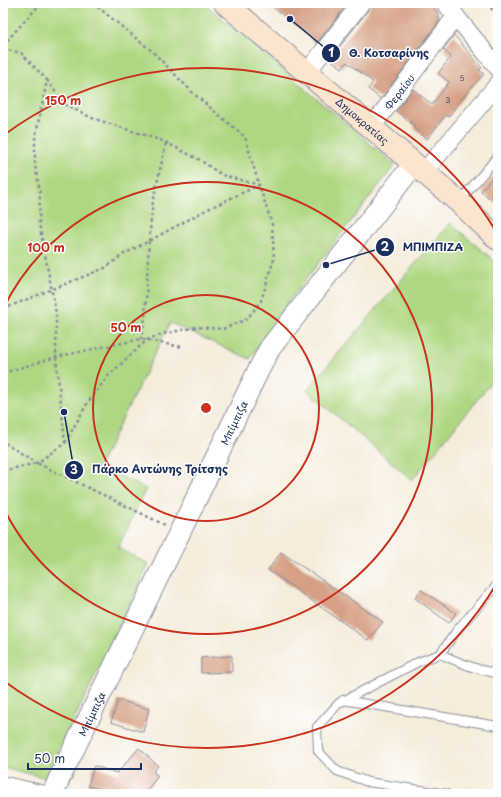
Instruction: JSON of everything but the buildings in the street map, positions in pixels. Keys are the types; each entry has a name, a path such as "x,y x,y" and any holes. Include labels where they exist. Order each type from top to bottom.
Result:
{"main road":[{"name":"Δημοκρατίας","path":"225,3 459,202 498,239"}],"street":[{"path":"307,72 361,3"},
{"path":"445,3 498,68"},
{"name":"Φεραίου","path":"372,128 456,16"},
{"path":"419,168 498,84"},
{"name":"Μπίμπιζα","path":"53,794 270,348 419,168"},
{"path":"3,786 44,794"}],"lane":[{"path":"459,202 498,156"},
{"path":"447,794 368,782 337,771 318,751 317,728 343,700 418,662 440,654 458,629 498,584"},
{"path":"440,654 469,666 498,673"},
{"path":"343,700 498,726"}],"path":[{"path":"3,45 41,3"},
{"path":"3,471 37,463 65,443 88,402 109,374 147,340 162,334 197,327 223,329 247,319 261,301 274,259 272,224 245,137 194,94 153,52 93,3"},
{"path":"487,3 498,17"},
{"path":"3,49 21,53 47,80 64,104 92,118 166,143 200,160 222,175 259,185"},
{"path":"47,80 35,139 34,166 40,192 39,223 56,313 56,357 65,443"},
{"path":"141,339 145,318 149,241 153,201 166,143"},
{"path":"3,309 105,268 124,254 206,210 259,185"},
{"path":"3,373 56,357 141,339 182,347"},
{"path":"3,442 37,463 180,532"}],"green space":[{"path":"3,3 204,3 395,165 288,302 250,359 170,323 99,466 146,489 118,548 149,564 46,778 3,767"},
{"path":"450,223 498,264 498,374 412,480 307,390"}],"place":[{"name":"Θ. Κοτσαρίνης","path":"290,19"},
{"name":"ΜΠΙΜΠΙΖΑ","path":"326,265"},
{"name":"Πάρκο Αντώνης Τρίτσης","path":"64,412"}]}
